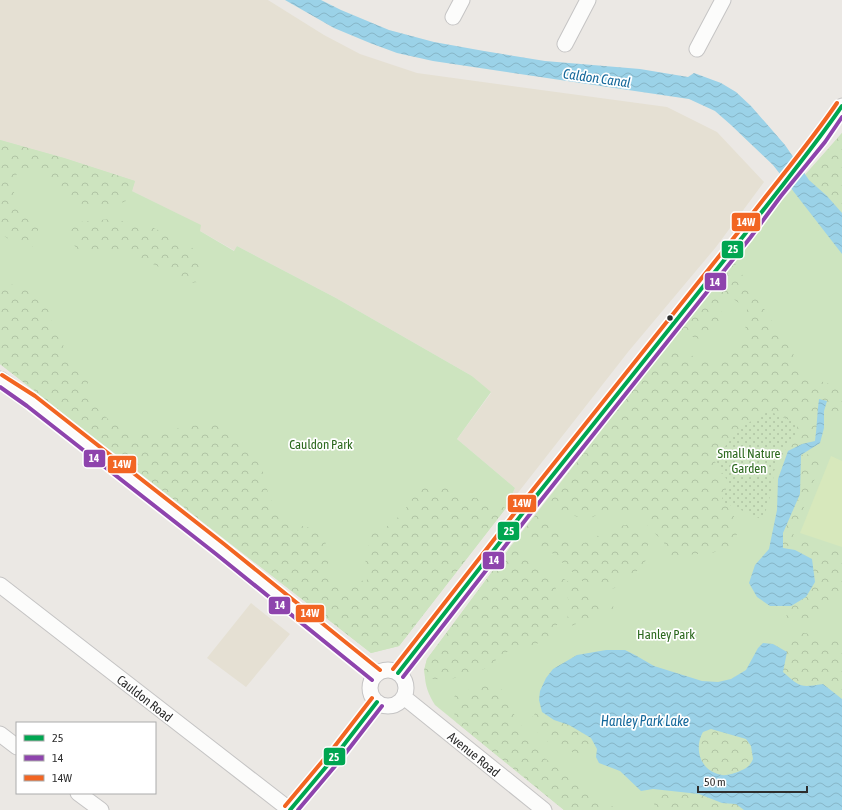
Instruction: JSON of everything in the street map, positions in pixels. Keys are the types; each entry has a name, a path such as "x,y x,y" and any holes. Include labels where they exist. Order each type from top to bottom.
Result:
{"street":[{"path":"453,17 462,0"},
{"path":"565,44 588,0"},
{"path":"697,48 723,0"},
{"path":"398,673 517,520 802,161 842,106"},
{"path":"1,380 31,401 220,549 376,675"},
{"name":"Cauldon Road","path":"0,585 290,810"},
{"path":"388,670 398,673 403,677 407,690 404,698 398,704 384,706 376,702 371,693 370,687 376,675 388,670"},
{"name":"Avenue Road","path":"404,698 544,810"},
{"path":"290,810 336,755 376,702"},
{"path":"0,734 16,746"},
{"path":"79,794 101,810"}],"shaded area":[{"path":"0,0 268,0 324,35 360,54 417,73 667,107 717,132 764,182 716,247 628,352 506,508 515,488 457,439 491,393 472,376 336,298 237,246 235,251 200,231 182,216 132,191 135,181 64,158 0,140"},
{"path":"251,603 290,634 246,687 207,658"}],"green space":[{"name":"Hanley Park","path":"842,133 842,810 564,810 435,705 427,689 425,671 427,659 517,538 778,205"},
{"path":"842,133 842,213 827,196 805,176"},
{"name":"Cauldon Park","path":"0,140 64,158 135,181 132,191 201,225 200,231 234,251 237,246 336,298 472,376 491,392 457,439 515,488 506,508 399,646 371,653 0,364"},
{"path":"0,140 64,158 135,181 132,191 126,201 106,209 89,207 73,200 56,179 36,170 17,173 12,189 23,208 38,227 38,241 27,252 0,233"},
{"path":"111,219 150,226 200,252 200,276 197,282 186,284 162,269 136,256 122,252 94,249 80,252 72,243 69,232 79,222"},
{"path":"734,262 808,377 842,388 842,416 824,411 827,401 818,422 815,441 802,444 792,449 787,446 794,439 768,411 741,427 714,460 729,483 721,501 729,505 739,528 733,545 712,553 671,556 664,543 635,512 610,509 586,520 556,509 549,498 666,348 703,359 723,363 733,354 745,333 747,309 732,298 721,307 722,322 699,339 679,332"},
{"path":"0,282 37,290 47,304 54,331 74,362 89,374 87,389 97,408 111,422 136,431 148,429 174,429 214,422 238,442 261,464 268,493 281,521 324,531 330,576 344,584 367,580 365,564 371,533 392,524 411,502 417,487 446,488 506,508 399,646 371,653 0,364"},
{"name":"Small Nature Garden","path":"769,411 798,424 794,439 787,446 774,471 772,490 763,520 721,501 729,483 714,460 741,427"},
{"path":"812,454 820,465 793,536 842,553 842,596 804,622 792,621 786,617 789,608 806,597 795,550 783,549 783,533 800,494 801,455"},
{"path":"831,456 842,461 842,547 800,533"},
{"path":"538,512 563,532 572,549 617,526 627,525 648,540 648,558 636,572 620,577 615,588 604,590 582,581 551,552 535,544 523,531"},
{"path":"512,545 541,564 554,584 560,604 560,614 558,624 553,632 546,639 530,647 501,655 489,666 475,673 449,679 432,679 425,677 424,670 427,659"},
{"path":"558,575 614,607 613,610 571,626 566,625 569,602 559,582"},
{"path":"798,631 842,643 842,699 823,684 809,686 801,685 793,681 782,672 789,638"},
{"path":"487,682 501,688 515,716 541,755 591,794 619,810 564,810 456,722 452,702 456,693 472,689"},
{"path":"536,712 542,712 554,720 569,725 591,738 594,743 590,753 577,754 549,743 534,729 531,719"},
{"path":"711,729 746,739 751,746 753,759 746,768 722,775 715,773 704,765 699,752 700,739 703,732"},
{"path":"653,789 699,794 722,803 736,804 744,810 658,810 650,798"}],"water":[{"name":"Caldon Canal","path":"285,0 321,0 389,30 434,42 545,61 640,69 688,77 694,73 721,83 736,92 751,106 785,145 809,180 827,196 842,213 842,254 773,165 715,111 689,99 433,61 397,53 334,28"},
{"path":"819,399 827,401 824,411 824,428 820,443 801,455 800,494 783,533 783,548 795,550 812,559 815,582 806,597 791,606 770,606 757,597 749,583 755,565 769,549 777,510 778,479 788,451 802,444 815,441"},
{"name":"Hanley Park Lake","path":"763,643 773,644 787,652 783,672 801,685 809,686 823,684 842,699 842,810 744,810 736,804 722,803 699,794 653,789 641,791 620,771 599,763 596,757 597,749 591,738 569,725 554,720 542,712 539,700 540,691 546,678 553,669 577,655 606,650 625,650 654,666 702,681 718,682 731,679 746,670 758,648","holes":["711,729 746,739 751,746 753,759 745,769 722,775 715,773 704,765 699,752 700,739 703,732"]}],"transit line":[{"name":"14W","path":"393,669 524,501 740,230 837,103"},
{"name":"25","path":"398,673 529,505 745,234 819,139 842,106"},
{"name":"14","path":"403,677 534,509 750,238 781,196 825,142 842,117"},
{"name":"14W","path":"2,375 35,396 224,544 380,670"},
{"name":"14","path":"0,387 27,406 216,554 372,680"},
{"name":"14W","path":"285,806 331,751 372,698"},
{"name":"25","path":"290,810 336,755 377,702"},
{"name":"14","path":"298,810 341,759 382,706"}]}
